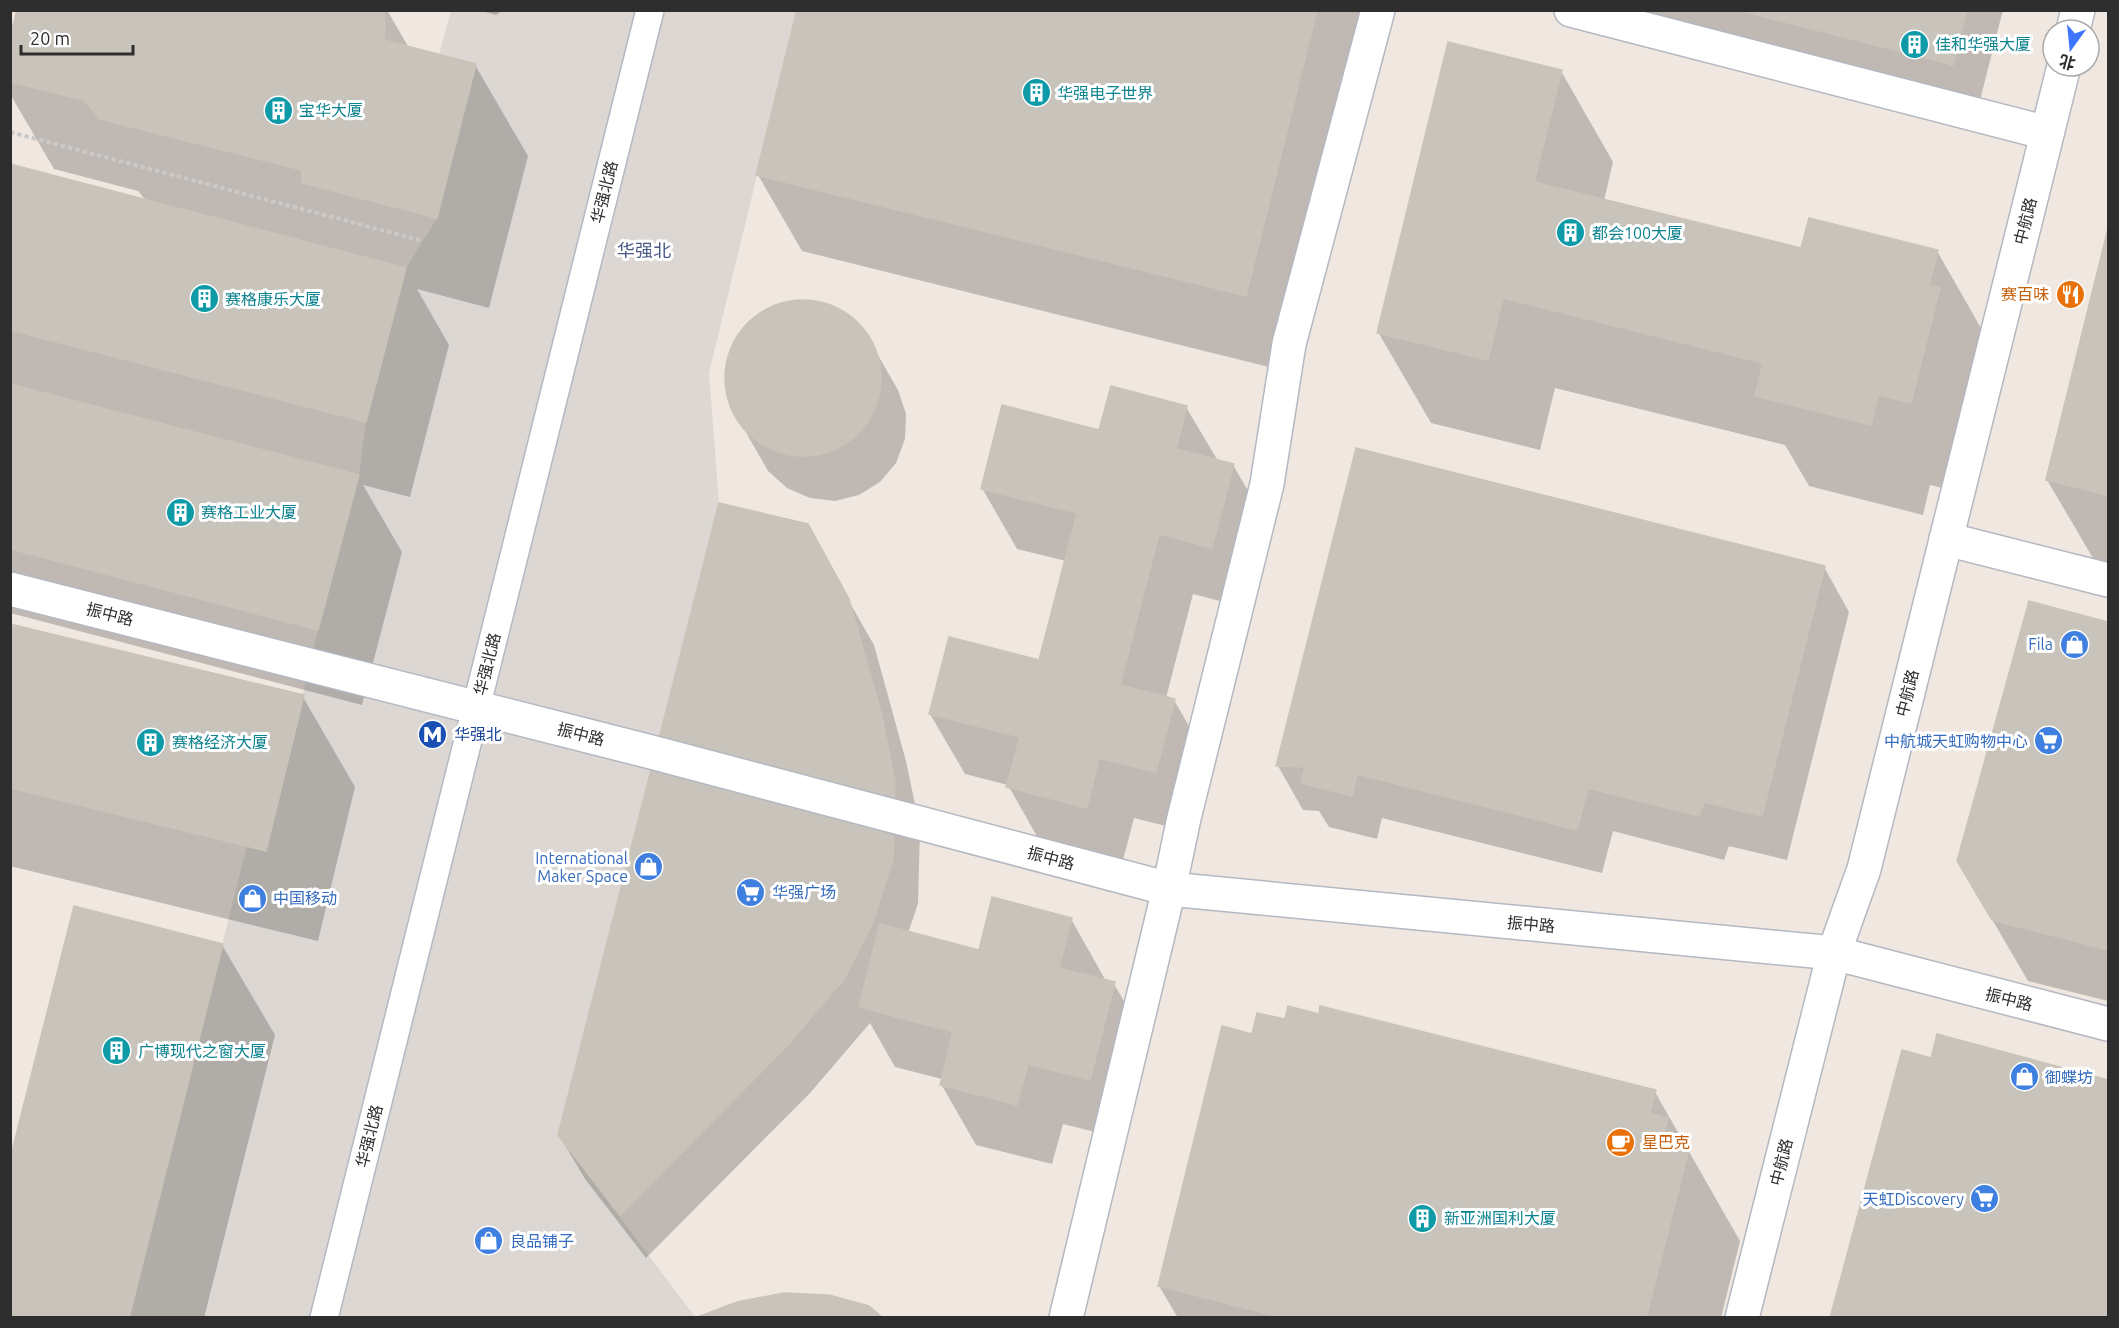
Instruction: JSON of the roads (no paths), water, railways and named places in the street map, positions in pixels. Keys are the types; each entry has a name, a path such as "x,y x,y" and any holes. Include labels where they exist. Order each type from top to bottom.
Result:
{"street":[{"name":"华强北路","path":"324,1317 650,10"},
{"path":"1066,1317 1184,818 1267,484 1288,345 1378,10"},
{"path":"1571,10 2047,133"},
{"name":"中航路","path":"1742,1317 1834,953 1864,869 2061,78"},
{"path":"1946,539 2109,579"},
{"name":"振中路","path":"10,589 655,753 1169,889 1834,953 2109,1024"}],"place":[{"name":"佳和华强大厦","path":"1914,44"},
{"name":"华强电子世界","path":"1036,93"},
{"name":"宝华大厦","path":"278,110"},
{"name":"都会100大厦","path":"1571,233"},
{"name":"赛百味","path":"2070,294"},
{"name":"赛格康乐大厦","path":"204,299"},
{"name":"赛格工业大厦","path":"180,512"},
{"name":"Fila","path":"2074,644"},
{"name":"华强北","path":"433,734"},
{"name":"中航城天虹购物中心","path":"2049,741"},
{"name":"赛格经济大厦","path":"151,742"},
{"name":"International Maker Space","path":"649,867"},
{"name":"华强广场","path":"751,892"},
{"name":"中国移动","path":"252,898"},
{"name":"广博现代之窗大厦","path":"117,1051"},
{"name":"御蝶坊","path":"2024,1077"},
{"name":"星巴克","path":"1621,1142"},
{"name":"天虹Discovery","path":"1985,1199"},
{"name":"新亚洲国利大厦","path":"1423,1218"},
{"name":"良品铺子","path":"489,1241"}],"district":[{"name":"华强北","path":"644,250"}]}
